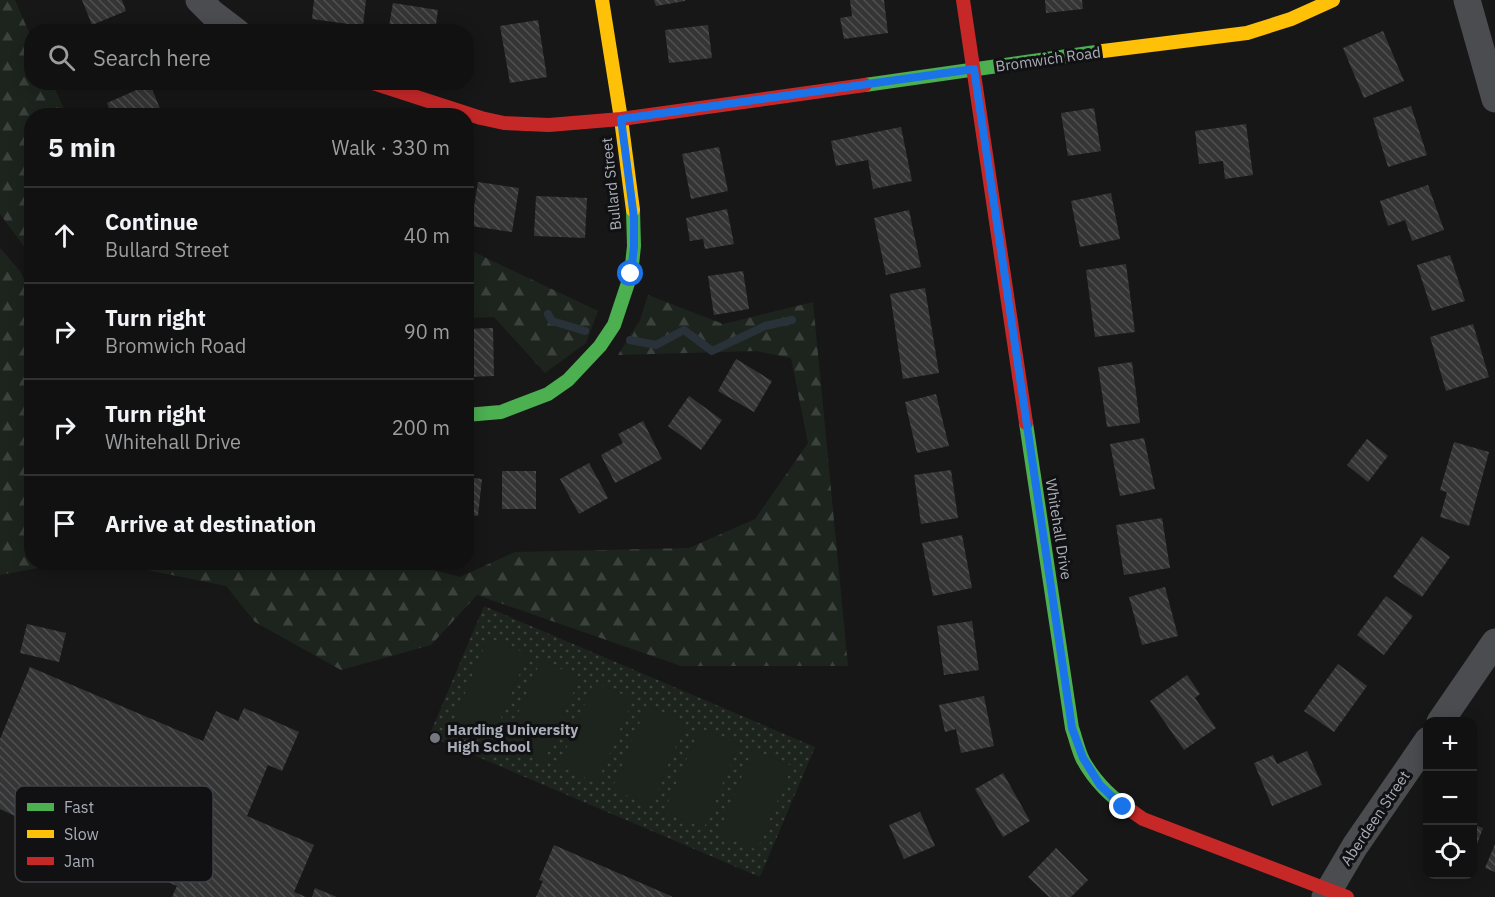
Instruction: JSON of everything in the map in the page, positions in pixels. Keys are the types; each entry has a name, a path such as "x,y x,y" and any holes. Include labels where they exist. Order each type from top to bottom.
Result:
{"street":[{"path":"199,0 226,24"},
{"name":"Bullard Street","path":"474,414 501,412 548,394 568,380 600,346 614,325 631,274 634,218 602,0"},
{"name":"Whitehall Drive","path":"963,0 1072,728 1083,758 1100,785 1123,807 1143,819 1334,895"},
{"name":"Bromwich Road","path":"474,116 504,123 549,125 621,119 1247,33 1291,19 1333,0"},
{"path":"1467,0 1495,99"},
{"name":"Bromwich Road","path":"395,90 450,108"},
{"path":"1443,717 1495,642"},
{"name":"Aberdeen Street","path":"1334,895 1354,846 1423,747"}],"green space":[{"path":"0,0 15,0 25,24 24,90 55,90 64,108 24,108 24,247 0,214"},
{"path":"0,248 24,279 24,570 28,570 0,575"},
{"path":"474,252 598,311 586,343 545,373 494,317 474,318"},
{"path":"648,295 723,324 813,302 848,666 681,666 477,595 431,645 341,670 255,622 226,586 147,570 434,570 460,577 515,552 689,548 755,519 808,443 791,358 756,351 618,355 640,320"},
{"path":"484,606 815,747 760,877 429,736"},
{"path":"488,638 528,654 492,739 453,722"},
{"path":"541,660 580,677 544,761 505,744"},
{"path":"594,682 633,699 597,783 559,766"},
{"path":"647,705 686,722 651,806 612,789"},
{"path":"700,728 739,744 704,828 664,812"},
{"path":"753,749 792,766 757,850 718,834"}],"building":[{"path":"82,0 122,0 126,11 92,24"},
{"path":"314,0 366,0 363,24 312,19"},
{"path":"654,0 685,0 685,1 656,6"},
{"path":"850,0 884,0 888,33 844,39 840,18 852,16"},
{"path":"1045,0 1082,0 1083,9 1046,13"},
{"path":"393,3 438,10 436,24 389,24"},
{"path":"538,20 547,77 510,83 500,26"},
{"path":"708,25 712,58 669,63 665,30"},
{"path":"1383,31 1404,81 1364,98 1343,48"},
{"path":"136,90 152,90 160,108 109,108 107,103"},
{"path":"1411,106 1427,155 1388,167 1373,118"},
{"path":"1094,108 1101,151 1068,156 1061,113"},
{"path":"1246,124 1253,175 1225,179 1223,161 1199,164 1195,131"},
{"path":"901,127 912,181 873,189 868,160 836,166 831,141"},
{"path":"719,147 728,191 691,199 682,154"},
{"path":"478,182 519,188 512,232 474,226"},
{"path":"1428,185 1444,230 1412,241 1405,220 1388,226 1380,201"},
{"path":"1111,193 1120,239 1080,247 1071,201"},
{"path":"536,196 587,198 585,238 534,236"},
{"path":"727,209 734,244 705,249 703,239 690,241 686,218"},
{"path":"909,210 921,267 886,275 874,218"},
{"path":"1450,255 1465,301 1432,311 1417,265"},
{"path":"1126,264 1135,332 1095,337 1086,270"},
{"path":"743,271 749,309 714,315 708,276"},
{"path":"925,288 939,373 903,379 890,294"},
{"path":"1473,324 1489,377 1446,391 1430,337"},
{"path":"493,328 494,376 474,377 474,329"},
{"path":"736,359 772,381 754,412 718,391"},
{"path":"1132,362 1140,423 1107,427 1098,367"},
{"path":"936,394 949,446 917,453 905,402"},
{"path":"689,396 722,420 701,450 668,426"},
{"path":"643,421 662,459 615,483 601,455 623,443 618,434"},
{"path":"1144,438 1155,489 1120,496 1110,444"},
{"path":"1367,439 1388,456 1368,482 1347,465"},
{"path":"1454,442 1489,452 1469,526 1440,517 1447,492 1440,490"},
{"path":"589,463 608,498 579,514 560,479"},
{"path":"951,470 958,518 921,524 914,475"},
{"path":"502,471 536,471 536,509 502,509"},
{"path":"474,478 482,479 478,516 474,516"},
{"path":"1162,518 1170,568 1124,575 1116,525"},
{"path":"962,535 972,588 933,596 922,543"},
{"path":"1422,536 1450,557 1422,597 1393,577"},
{"path":"1165,587 1178,636 1142,645 1129,597"},
{"path":"1386,596 1413,616 1384,655 1357,635"},
{"path":"972,621 979,670 944,675 937,626"},
{"path":"27,624 66,633 59,662 20,653"},
{"path":"1338,664 1367,686 1334,732 1304,711"},
{"path":"30,667 203,741 216,711 238,721 244,708 299,732 282,771 268,765 247,816 314,845 294,892 306,897 172,897 177,886 168,882 213,882 213,786 15,786 15,816 0,809 0,739"},
{"path":"1187,675 1200,694 1195,698 1216,728 1184,750 1150,701"},
{"path":"984,696 994,746 961,753 956,729 945,732 939,705"},
{"path":"1307,751 1322,785 1272,806 1254,763 1273,755 1277,764"},
{"path":"1003,773 1030,821 1003,837 975,789"},
{"path":"920,812 935,846 904,859 889,825"},
{"path":"1477,826 1483,828 1477,844"},
{"path":"1495,844 1495,872 1485,868"},
{"path":"554,845 673,897 536,897 543,881 539,880"},
{"path":"1056,848 1088,880 1071,897 1049,897 1028,877"},
{"path":"315,888 337,897 312,897"}],"waterway":[{"path":"548,314 552,321 585,331"},
{"path":"630,340 656,345 684,330 712,351 765,326 792,320"}],"traffic: fast":[{"path":"865,85 1103,51"},
{"path":"474,414 501,412 548,394 568,380 600,346 614,325 631,274 634,246 633,210"},
{"path":"1026,423 1072,728 1081,756 1093,776 1112,796 1133,812"}],"traffic: slow":[{"path":"602,0 633,210"},
{"path":"1103,51 1247,33 1291,19 1333,0"}],"traffic: jam":[{"path":"963,0 1026,423"},
{"path":"474,116 504,123 549,125 621,119 865,85"},
{"path":"395,90 450,108"},
{"path":"1133,812 1143,819 1347,897"}],"place":[{"name":"Harding University High School","path":"435,738"}],"route":[{"path":"631,274 634,218 621,119 974,69 1072,728 1083,758 1100,785 1123,807"}]}
